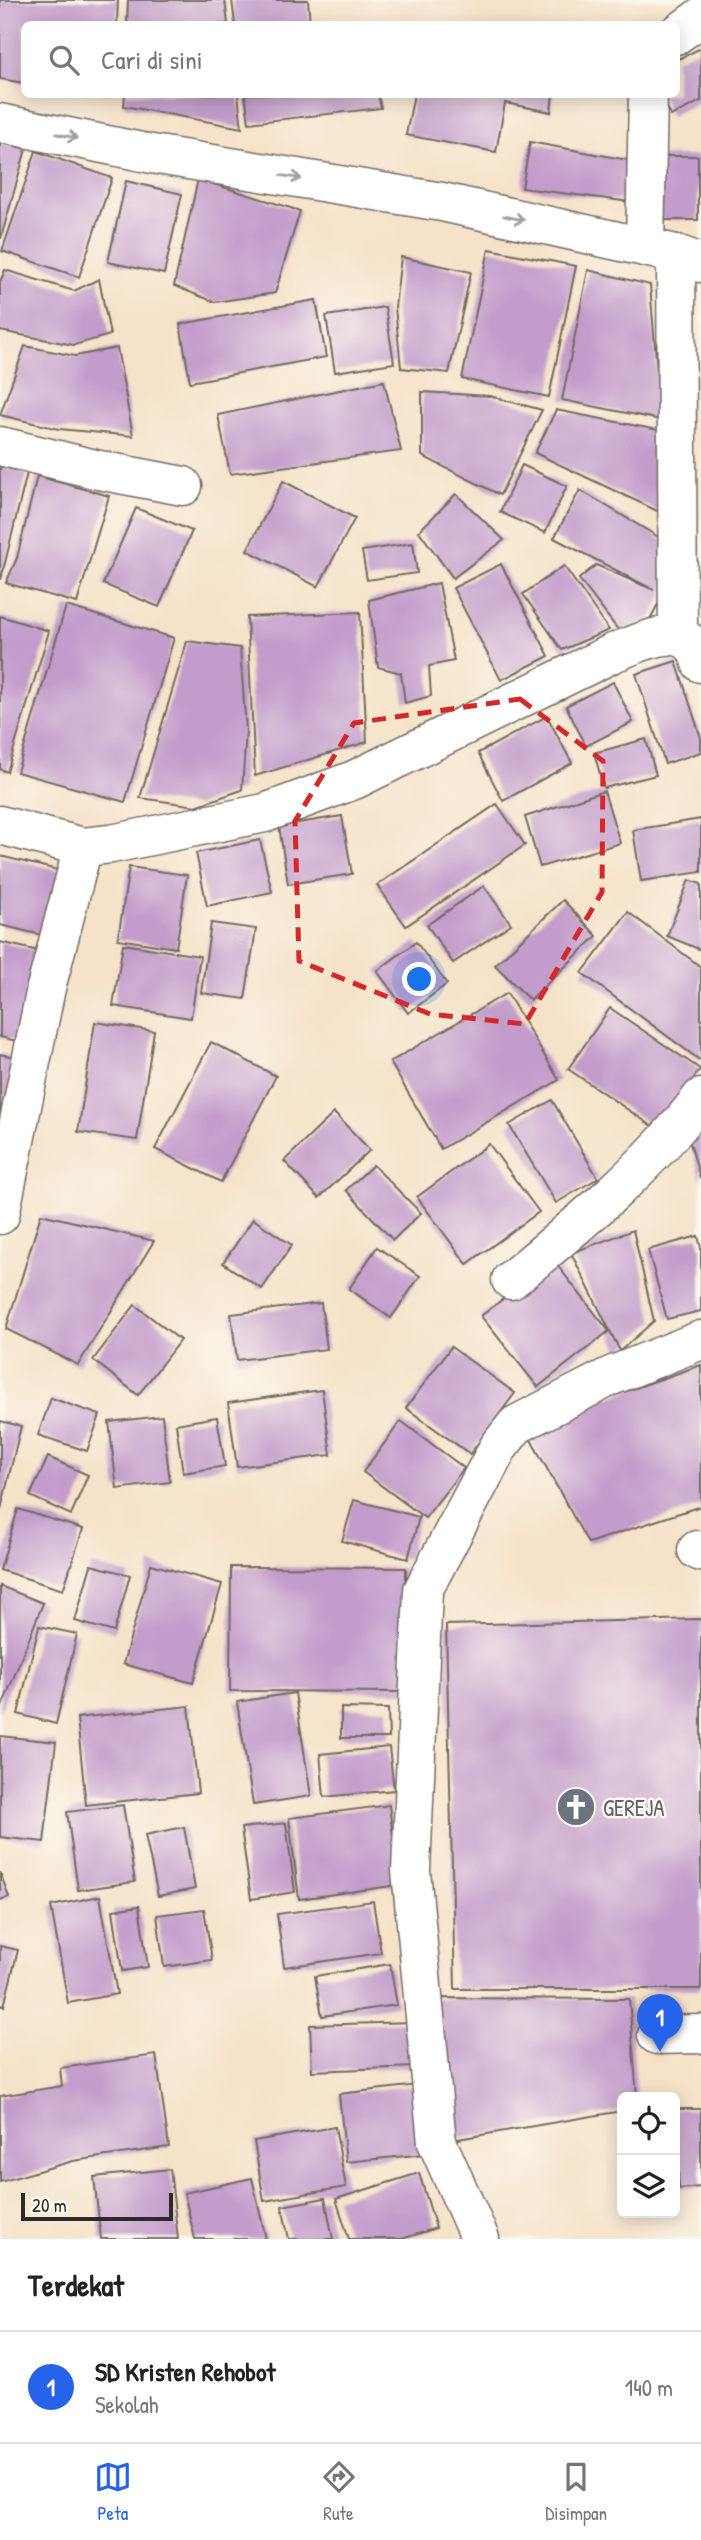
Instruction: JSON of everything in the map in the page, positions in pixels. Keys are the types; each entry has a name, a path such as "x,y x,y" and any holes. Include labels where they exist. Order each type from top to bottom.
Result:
{"street":[{"path":"680,32 701,17 694,0"},
{"path":"0,825 83,847 111,844 265,813 354,780 613,653 655,636 690,649 674,254 649,98"},
{"path":"0,123 152,154 442,202 674,254"},
{"path":"0,446 99,470 183,486"},
{"path":"0,1214 46,988 83,847"},
{"path":"511,1280 638,1170 671,1136 701,1098"},
{"path":"480,2239 437,2142 411,1871 423,1590 498,1448 516,1425 611,1376 701,1340"},
{"path":"657,2035 701,2034"}],"highlighted area":[{"path":"520,699 603,761 602,892 525,1024 430,1014 299,961 295,821 354,723"}],"building":[{"path":"0,0 118,0 117,21 21,21 21,82 0,79"},
{"path":"128,0 225,0 228,21 127,21"},
{"path":"232,0 308,0 310,21 235,21"},
{"path":"701,48 701,101 671,116 663,98 680,98 680,58"},
{"path":"125,98 238,98 242,128 124,106"},
{"path":"246,98 379,98 381,108 249,123"},
{"path":"413,98 553,98 551,112 505,103 496,152 406,135"},
{"path":"0,142 26,149 1,238 0,238"},
{"path":"530,142 639,162 639,203 522,188"},
{"path":"36,151 112,178 79,277 2,251"},
{"path":"653,156 698,156 698,220 653,220"},
{"path":"198,179 300,211 275,293 215,302 174,286"},
{"path":"126,181 182,194 164,274 108,262"},
{"path":"489,249 576,266 549,397 462,379"},
{"path":"401,257 471,272 449,373 401,368 395,307"},
{"path":"5,270 74,291 99,279 110,335 74,345 0,331 0,282"},
{"path":"588,270 650,285 661,420 562,400"},
{"path":"316,300 326,357 190,382 180,324"},
{"path":"385,307 394,363 335,372 326,316"},
{"path":"25,346 75,356 117,348 133,436 59,429 0,415"},
{"path":"384,381 401,451 230,474 218,415"},
{"path":"422,392 490,396 542,410 500,495 422,456"},
{"path":"556,410 663,431 670,517 535,453"},
{"path":"522,465 567,486 545,533 500,512"},
{"path":"0,466 27,473 1,579 0,579"},
{"path":"37,476 109,496 77,603 6,583 17,558"},
{"path":"283,481 355,518 318,587 247,550"},
{"path":"580,490 670,544 663,595 650,619 619,631 579,579 596,565 654,590 554,538"},
{"path":"456,494 504,540 453,578 419,531"},
{"path":"136,508 192,531 159,607 103,584"},
{"path":"413,543 417,573 367,580 362,551"},
{"path":"501,564 549,656 501,680 453,588"},
{"path":"564,566 609,630 562,650 523,594"},
{"path":"439,583 454,661 429,666 431,696 405,703 401,673 378,667 369,600"},
{"path":"66,606 174,638 125,802 17,772"},
{"path":"360,612 367,742 255,776 247,617"},
{"path":"0,616 49,631 7,772 0,769"},
{"path":"187,641 240,648 246,731 242,790 196,806 140,798"},
{"path":"676,661 701,738 701,752 665,764 636,674"},
{"path":"613,682 633,722 586,746 566,706"},
{"path":"547,716 572,763 503,801 478,753"},
{"path":"646,739 656,775 604,788 594,753"},
{"path":"604,791 620,843 540,867 525,817"},
{"path":"497,804 525,845 406,926 377,885"},
{"path":"342,816 352,874 288,884 279,826"},
{"path":"701,819 701,872 641,881 633,830"},
{"path":"260,840 272,892 207,906 196,853"},
{"path":"0,856 66,872 50,937 0,925"},
{"path":"129,867 187,875 176,948 118,939"},
{"path":"689,880 701,884 701,950 667,936"},
{"path":"484,886 511,924 453,963 427,925"},
{"path":"563,900 597,936 530,1000 495,965"},
{"path":"628,912 701,967 701,1061 582,973"},
{"path":"211,923 256,929 245,999 201,993"},
{"path":"0,942 43,952 21,1042 0,1037"},
{"path":"416,942 447,984 408,1013 377,971"},
{"path":"123,944 200,956 191,1018 113,1006"},
{"path":"507,993 559,1080 441,1149 390,1062"},
{"path":"610,1008 700,1069 658,1130 568,1069"},
{"path":"95,1022 154,1031 137,1140 78,1132"},
{"path":"211,1042 276,1076 221,1182 155,1149"},
{"path":"0,1054 21,1059 0,1138"},
{"path":"552,1100 598,1178 556,1203 509,1125"},
{"path":"334,1113 370,1150 319,1198 284,1161"},
{"path":"701,1128 701,1177 700,1178 687,1132"},
{"path":"489,1144 539,1212 467,1264 417,1197"},
{"path":"373,1165 421,1213 393,1240 346,1190"},
{"path":"41,1214 154,1241 78,1365 6,1329"},
{"path":"253,1219 292,1245 262,1289 223,1263"},
{"path":"633,1230 654,1321 620,1351 571,1253"},
{"path":"698,1236 701,1248 701,1311 667,1319 648,1250"},
{"path":"377,1247 420,1276 391,1318 349,1289"},
{"path":"553,1260 609,1331 538,1387 481,1316"},
{"path":"321,1303 327,1349 237,1360 231,1314"},
{"path":"135,1305 180,1340 138,1395 93,1360"},
{"path":"451,1347 515,1393 470,1454 406,1408"},
{"path":"701,1365 701,1506 588,1543 524,1427"},
{"path":"322,1390 331,1455 237,1467 228,1403"},
{"path":"51,1398 100,1415 87,1451 38,1435"},
{"path":"162,1416 170,1482 117,1489 109,1422"},
{"path":"217,1417 225,1466 183,1473 176,1424"},
{"path":"0,1421 21,1426 1,1509 0,1508"},
{"path":"401,1421 464,1468 425,1518 363,1472"},
{"path":"48,1457 88,1475 71,1515 30,1496"},
{"path":"354,1500 419,1517 408,1559 342,1541"},
{"path":"18,1509 83,1529 63,1590 0,1570"},
{"path":"151,1564 222,1584 193,1683 123,1664"},
{"path":"91,1565 130,1575 114,1632 75,1621"},
{"path":"231,1567 406,1568 406,1692 230,1691"},
{"path":"0,1586 43,1603 0,1712"},
{"name":"GEREJA","path":"701,1619 701,1989 455,1989 446,1625"},
{"path":"39,1626 77,1634 56,1724 18,1714"},
{"path":"295,1693 311,1796 253,1805 237,1702"},
{"path":"189,1706 198,1793 86,1805 77,1718"},
{"path":"341,1708 388,1709 389,1738 341,1738"},
{"path":"0,1736 56,1742 44,1842 0,1837"},
{"path":"389,1747 394,1790 324,1797 320,1754"},
{"path":"123,1805 135,1882 78,1890 67,1812"},
{"path":"389,1805 399,1885 299,1899 289,1818"},
{"path":"286,1823 295,1892 251,1899 241,1828"},
{"path":"184,1827 195,1889 158,1896 145,1835"},
{"path":"0,1872 9,1897 0,1900"},
{"path":"100,1896 117,1994 68,2003 51,1906"},
{"path":"373,1901 381,1953 284,1967 277,1914"},
{"path":"139,1906 148,1967 122,1971 113,1910"},
{"path":"204,1909 212,1960 164,1967 157,1915"},
{"path":"0,1946 18,1950 4,2006 0,2005"},
{"path":"390,1964 397,2005 322,2016 315,1976"},
{"path":"434,1998 629,1999 637,2092 617,2092 617,2112 452,2140"},
{"path":"413,2022 415,2067 312,2071 310,2025"},
{"path":"156,2055 169,2147 73,2161 0,2182 0,2096 62,2086 60,2068"},
{"path":"418,2085 425,2154 346,2162 339,2094"},
{"path":"680,2109 701,2109 701,2187 680,2189"},
{"path":"335,2127 346,2187 264,2201 254,2141"},
{"path":"170,2169 178,2239 101,2239 94,2177"},
{"path":"419,2173 436,2228 402,2239 349,2239 336,2199"},
{"path":"252,2178 266,2239 195,2239 184,2193"},
{"path":"325,2198 333,2239 289,2239 282,2206"}],"place":[{"name":"GEREJA","path":"576,1807"},
{"name":"SD Kristen Rehobot","path":"660,2052"}]}
